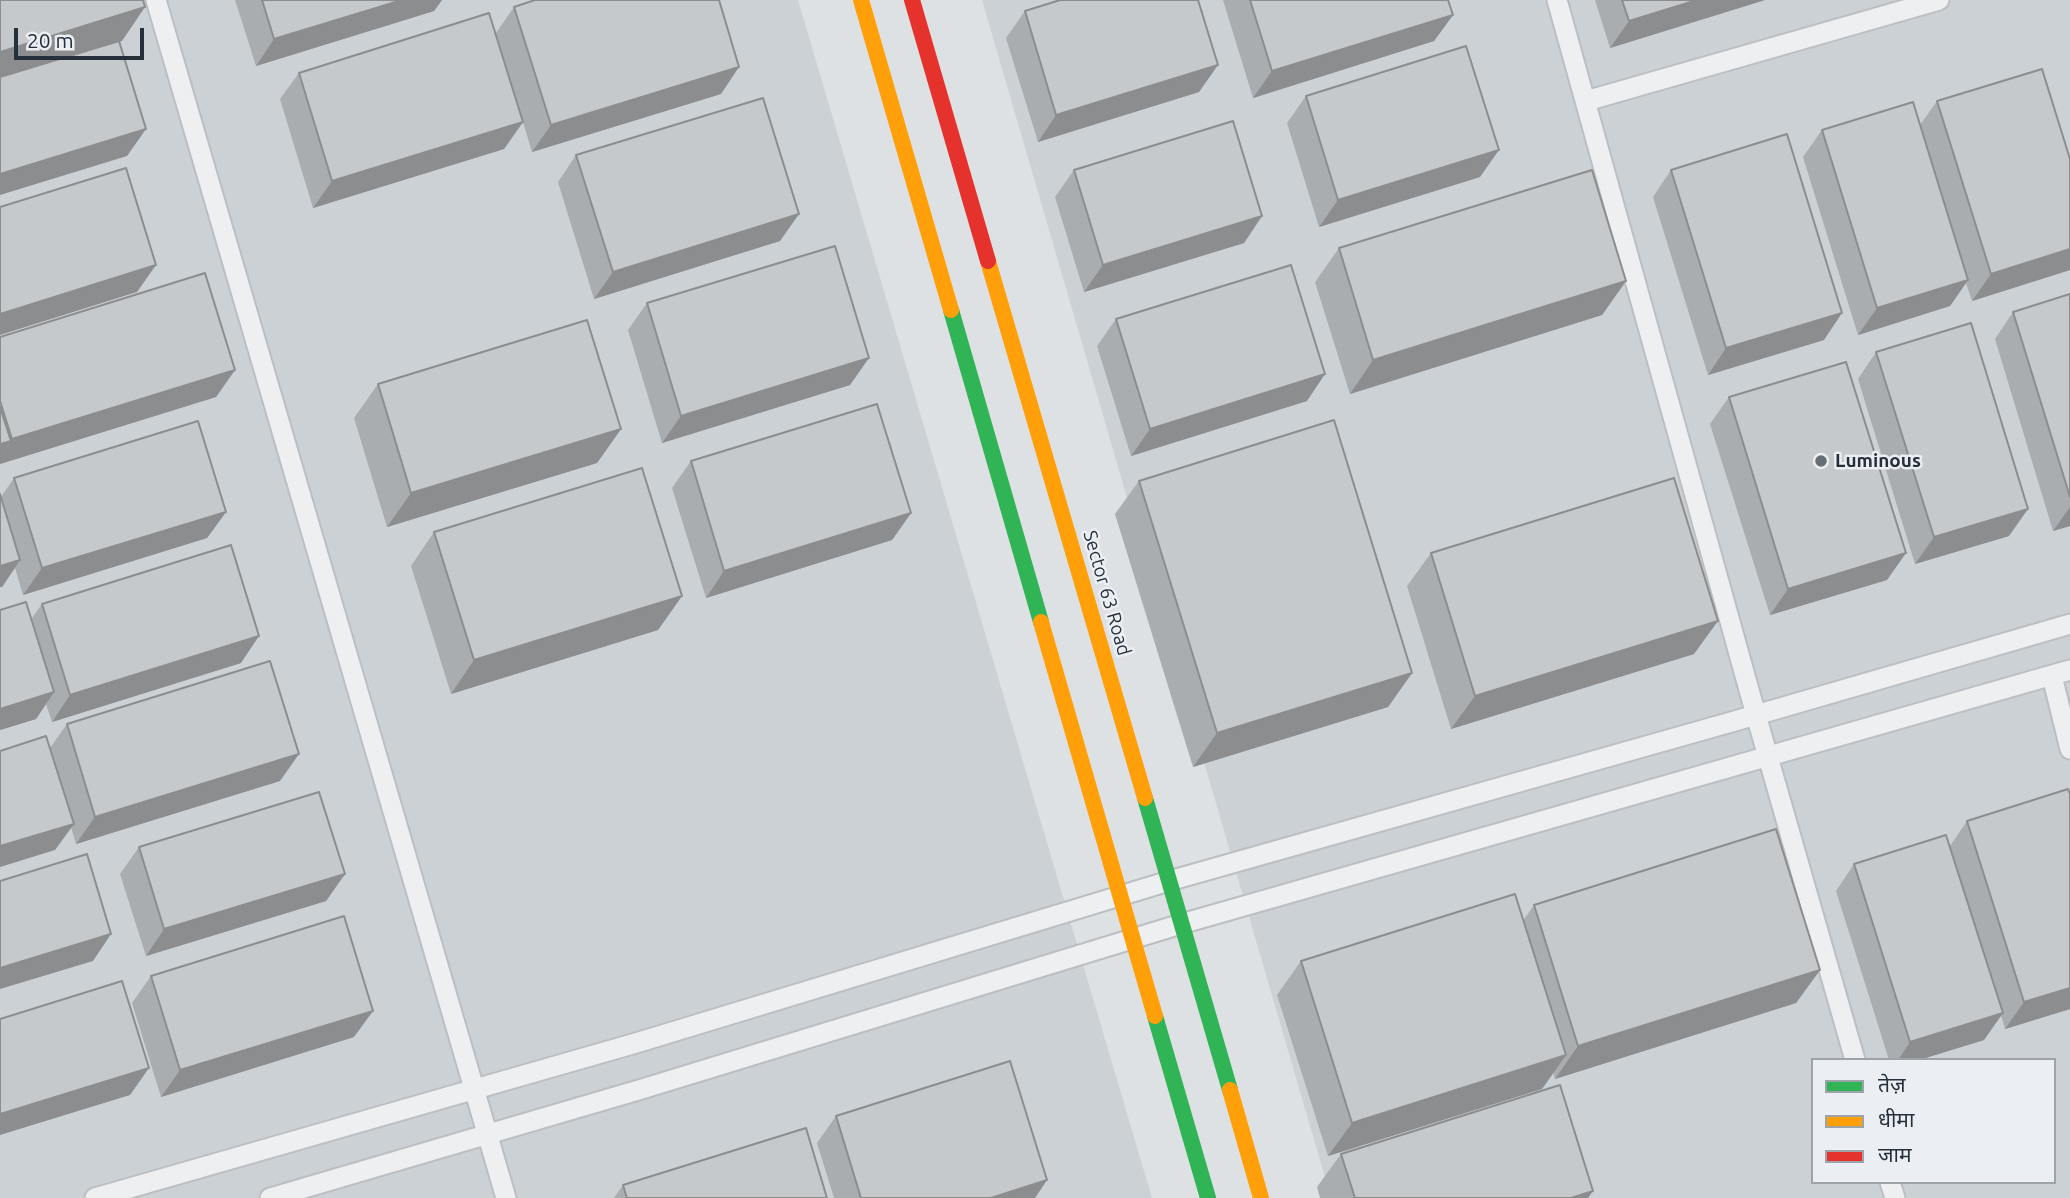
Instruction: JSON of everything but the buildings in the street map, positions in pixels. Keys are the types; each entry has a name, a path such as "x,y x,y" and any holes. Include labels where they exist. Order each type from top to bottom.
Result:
{"street":[{"path":"861,0 1208,1198"},
{"name":"Sector 63 Road","path":"912,0 1261,1198"}],"lane":[{"path":"156,0 506,1198"},
{"path":"1557,0 1854,1058"},
{"path":"1586,101 1940,0"},
{"path":"95,1198 636,1043 1168,881 2070,624"},
{"path":"270,1198 487,1135 1181,924 2061,673 2070,749"}],"shaded area":[{"path":"0,0 798,0 1152,1198 0,1198"},
{"path":"982,0 2070,0 2070,1198 1331,1198"}],"traffic: fast":[{"path":"951,310 1041,622"},
{"path":"1145,798 1230,1090"},
{"path":"1155,1016 1208,1198"}],"traffic: slow":[{"path":"861,0 951,310"},
{"path":"988,261 1145,798"},
{"path":"1041,622 1155,1016"},
{"path":"1230,1090 1261,1198"}],"traffic: jam":[{"path":"912,0 988,261"}],"place":[{"name":"Luminous","path":"1821,461"}]}
